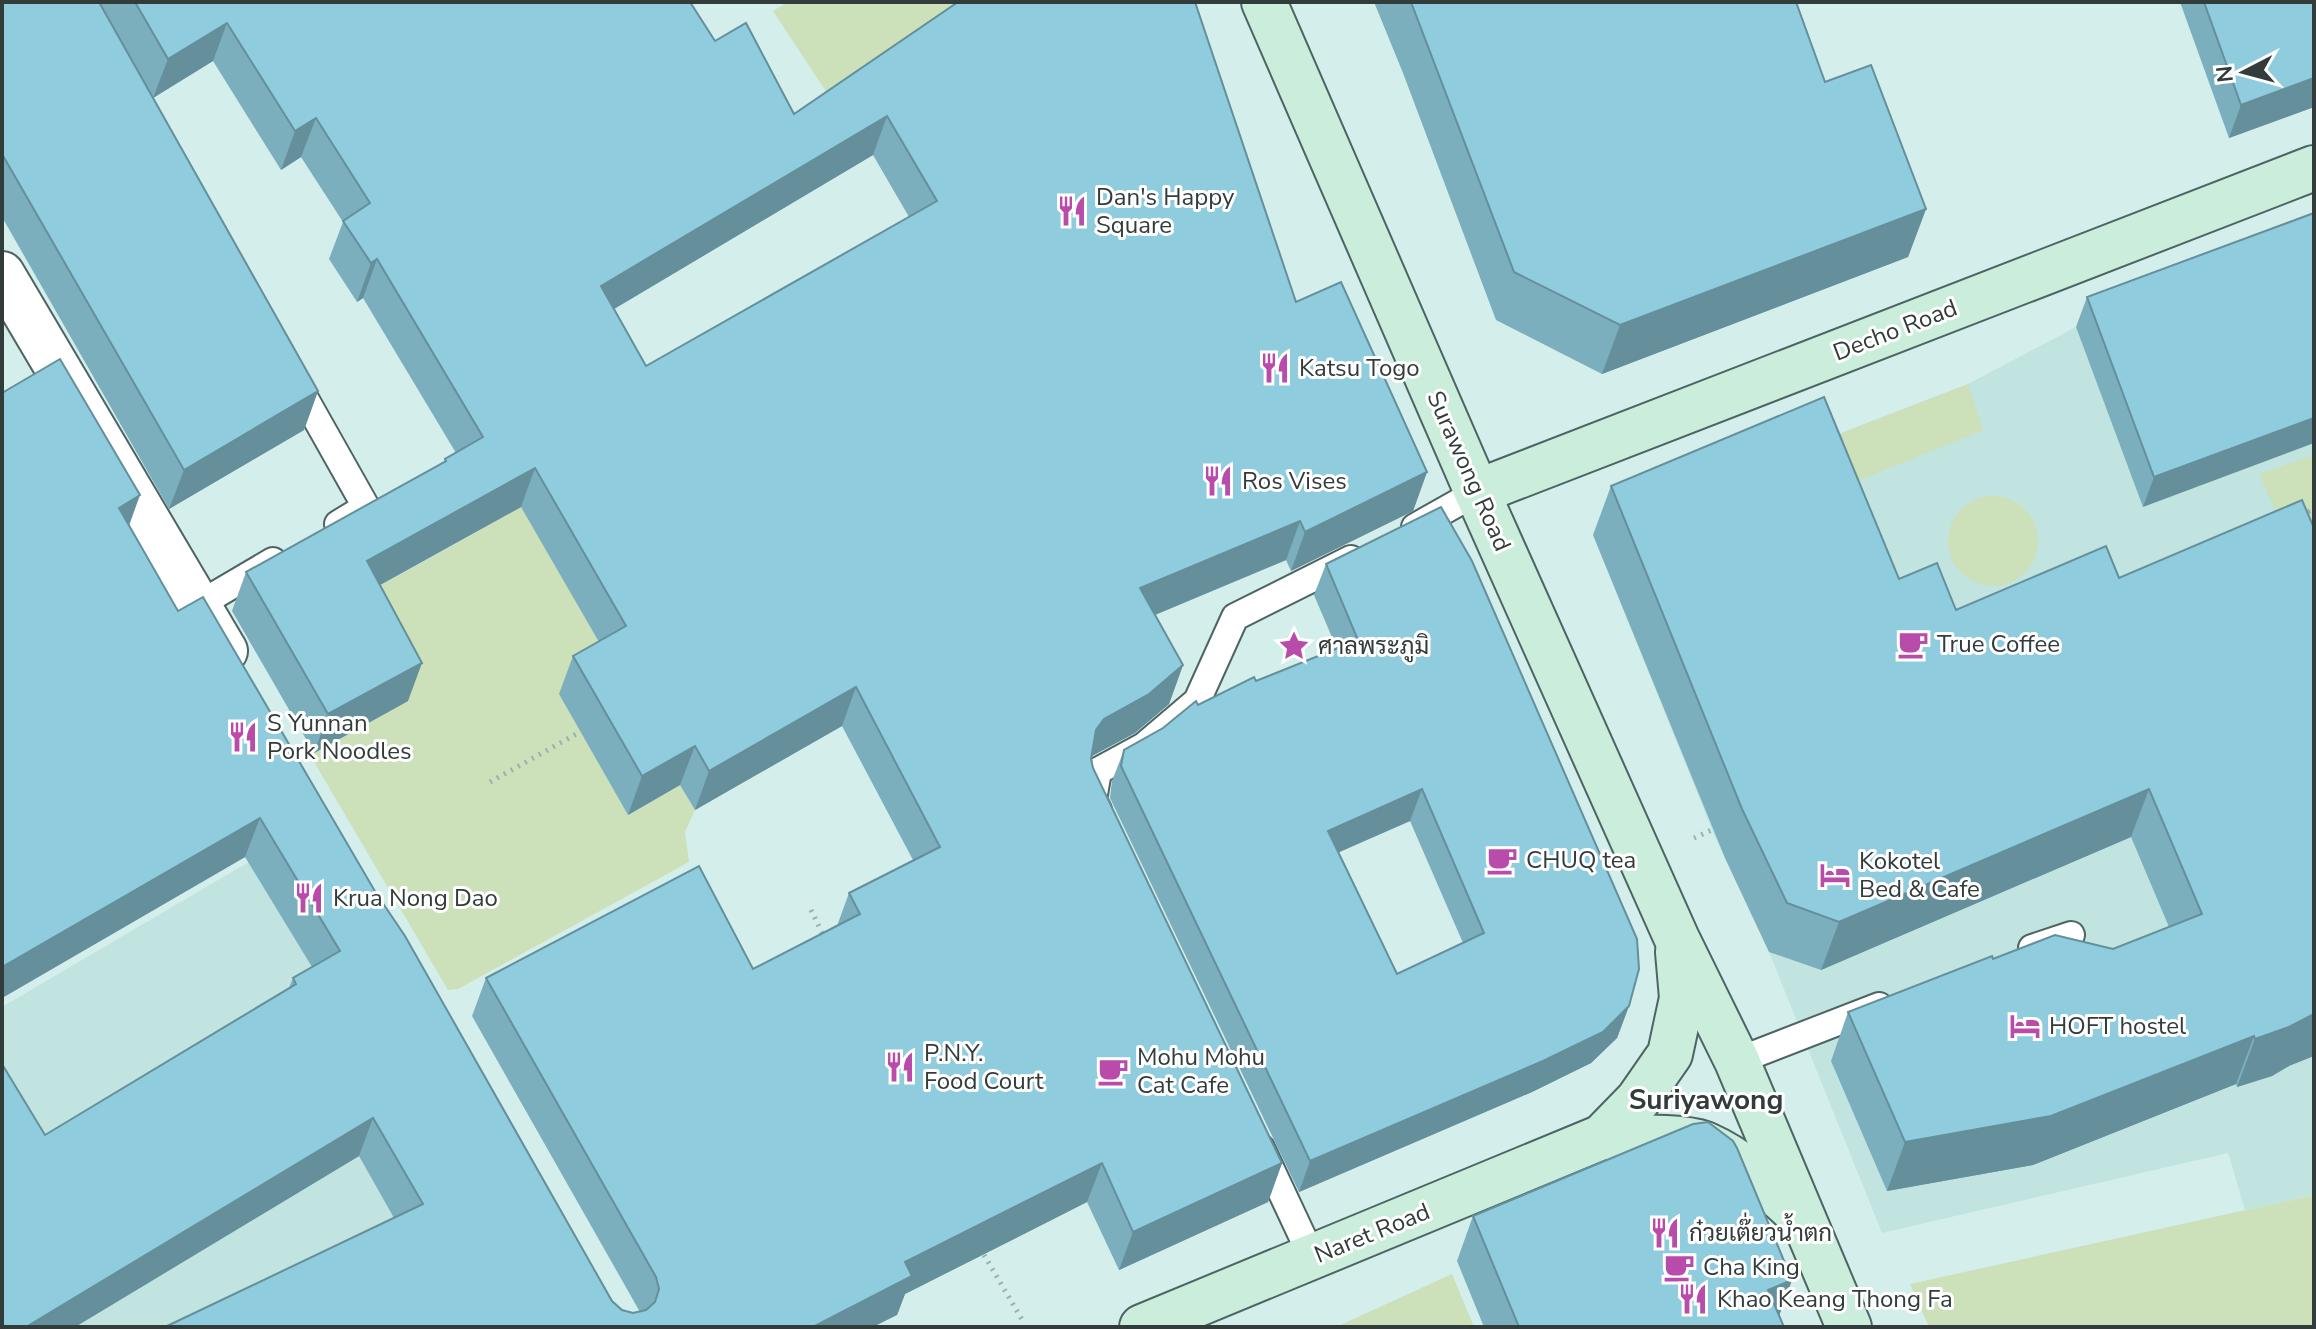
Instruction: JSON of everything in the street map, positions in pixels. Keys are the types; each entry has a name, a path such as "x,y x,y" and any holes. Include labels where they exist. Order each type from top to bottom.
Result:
{"street":[{"name":"Surawong Road","path":"1264,2 1477,492 1677,939 1737,1061 1849,1327"},
{"name":"Decho Road","path":"1477,492 2314,168"},
{"path":"2,274 200,604 243,682"},
{"name":"Surawong Road","path":"1602,1137 1638,1100 1670,1054 1682,998 1677,939"},
{"name":"Surawong Road","path":"1602,1137 1705,1143 1756,1176 1806,1221"},
{"name":"Naret Road","path":"1142,1327 1602,1137"}],"lane":[{"path":"281,357 366,507 315,537"},
{"path":"1398,536 1477,492"},
{"path":"1107,829 1093,800 1098,771 1144,746 1197,701 1235,617 1371,550"},
{"path":"200,604 289,552"},
{"path":"2015,954 2071,935"},
{"path":"1737,1061 1899,998"},
{"path":"1252,1130 1312,1257"}],"path":[{"path":"2300,516 2314,509"},
{"path":"490,782 580,732"},
{"path":"1694,838 1726,824"},
{"path":"811,910 832,951"},
{"path":"976,1242 1024,1323"}],"shaded area":[{"path":"2314,230 2314,1195 2245,1210 2228,1153 1882,1233 1769,952 1715,837 1593,535 1807,446 1968,384 2076,327"},
{"path":"310,826 597,1327 2,1327 2,1007"}],"green space":[{"path":"788,2 986,2 833,102 773,11"},
{"path":"1968,384 1983,430 1838,489 1821,441"},
{"path":"648,433 612,665 560,695 628,815 680,785 695,810 685,832 689,862 458,989 448,990 310,755 408,701 353,600"},
{"path":"2314,455 2314,596 2259,474"},
{"path":"1993,496 2010,500 2025,509 2034,524 2038,541 2034,558 2025,573 2010,582 1993,586 1976,582 1961,573 1952,558 1948,541 1952,524 1961,509 1976,500"},
{"path":"2314,1195 2314,1327 1929,1327 1910,1284"},
{"path":"1452,1274 1474,1327 1336,1327"}],"building":[{"path":"2,2 99,2 318,391 184,470 2,154"},
{"path":"135,2 690,2 715,41 746,23 794,114 958,2 1195,2 1296,302 1341,282 1427,472 1305,532 1300,521 1140,588 1183,665 1149,694 1104,719 1096,730 1091,759 1093,768 1282,1163 1133,1232 1102,1163 905,1262 912,1276 813,1327 165,1327 423,1204 373,1118 26,1327 2,1327 2,1064 45,1135 296,984 293,978 340,951 260,818 2,967 2,393 60,359 140,495 119,508 178,611 203,597 376,893 405,936 612,1301 622,1310 633,1313 646,1310 655,1302 659,1289 656,1277 486,978 699,866 753,969 860,914 849,893 940,847 856,687 709,771 695,746 642,776 573,656 626,626 535,468 367,561 422,663 328,714 246,572 446,461 483,437 377,259 371,263 343,221 370,203 316,118 295,131 227,23 168,59","holes":["887,116 937,201 646,366 601,286"]},
{"path":"1411,2 1796,2 1825,82 1871,65 1926,209 1620,325 1514,272"},
{"path":"2204,2 2314,2 2314,78 2241,105"},
{"path":"2314,213 2314,418 2154,477 2087,297"},
{"path":"1824,397 1899,579 1937,563 1956,610 2106,546 2119,578 2302,500 2314,528 2314,1014 2289,1027 2255,1039 2254,1036 2051,1116 1905,1142 1848,1012 2055,935 2113,949 2202,914 2149,789 1839,922 1787,903 1742,809 1611,486"},
{"path":"1441,507 1472,561 1637,939 1639,969 1629,1006 1603,1032 1310,1161 1121,766 1124,750 1163,728 1196,701 1198,705 1254,677 1256,681 1358,640 1326,564","holes":["1422,789 1484,933 1397,974 1328,831"]},
{"path":"1708,1122 1733,1141 1737,1148 1792,1280 1768,1290 1784,1327 1519,1327 1473,1216 1693,1124"}],"place":[{"name":"Dan's Happy Square","path":"1072,211"},
{"name":"Katsu Togo","path":"1275,368"},
{"name":"Ros Vises","path":"1218,481"},
{"name":"True Coffee","path":"1913,644"},
{"name":"ศาลพระภูมิ","path":"1294,646"},
{"name":"S Yunnan Pork Noodles","path":"243,737"},
{"name":"CHUQ tea","path":"1502,860"},
{"name":"Kokotel Bed & Cafe","path":"1835,875"},
{"name":"Krua Nong Dao","path":"309,898"},
{"name":"HOFT hostel","path":"2025,1026"},
{"name":"P.N.Y. Food Court","path":"900,1067"},
{"name":"Mohu Mohu Cat Cafe","path":"1113,1071"},
{"name":"ก๋วยเต๊่ยวน้ำตก","path":"1665,1233"},
{"name":"Cha King","path":"1679,1267"},
{"name":"Khao Keang Thong Fa","path":"1693,1299"}],"district":[{"name":"Suriyawong","path":"1706,1099"}]}
